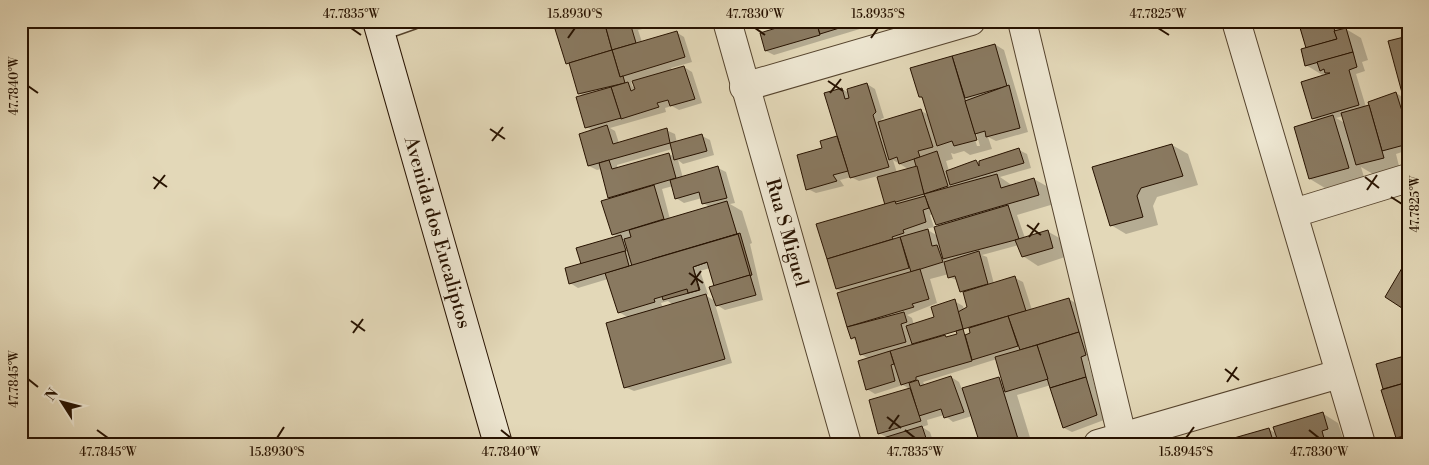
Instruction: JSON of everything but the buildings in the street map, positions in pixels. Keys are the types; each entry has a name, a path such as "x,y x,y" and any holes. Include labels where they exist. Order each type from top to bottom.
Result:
{"street":[{"name":"Rua S Miguel","path":"727,21 744,87 846,444"},
{"path":"744,87 970,21"},
{"path":"1022,21 1110,440 1340,374"},
{"path":"1236,21 1361,444"},
{"name":"Avenida dos Eucaliptos","path":"379,27 498,444"},
{"path":"1294,212 1408,178"}],"lane":[{"path":"379,27 414,21"}]}
